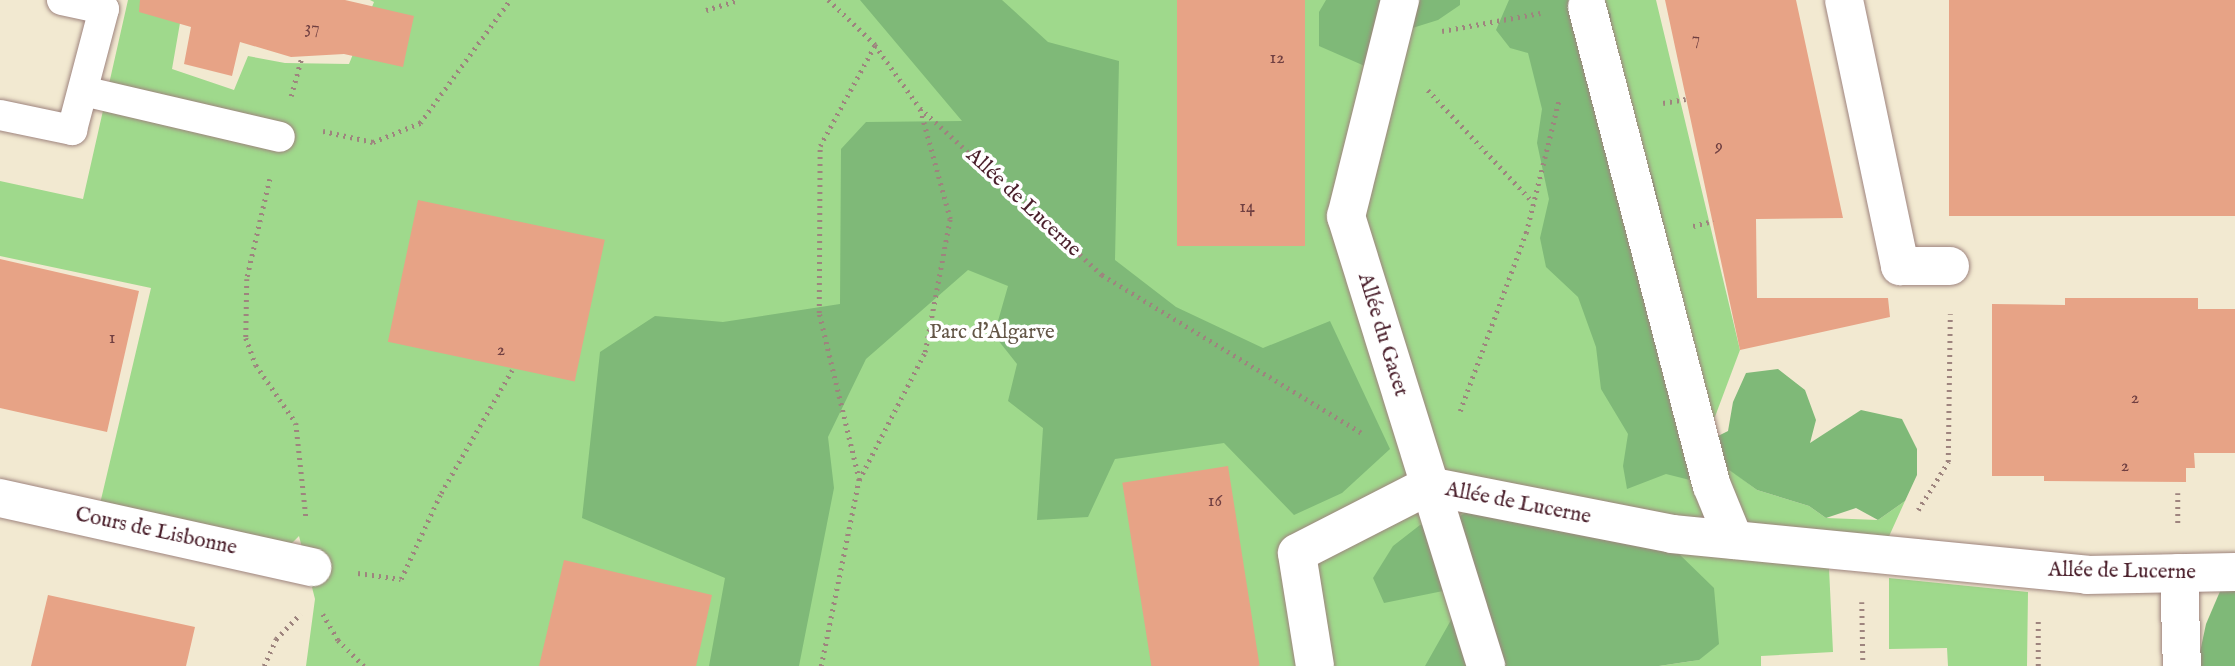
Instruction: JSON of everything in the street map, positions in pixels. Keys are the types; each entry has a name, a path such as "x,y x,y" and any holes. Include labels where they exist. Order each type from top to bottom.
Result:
{"street":[{"name":"Allée du Gacet","path":"1401,0 1346,216 1486,666"},
{"path":"1844,0 1900,266 1950,266"},
{"path":"1587,7 1712,486 1734,540"},
{"path":"1315,666 1297,553 1428,486"},
{"name":"Allée de Lucerne","path":"1428,486 1672,534 2087,575 2235,572"},
{"name":"Cours de Lisbonne","path":"0,498 313,583"},
{"path":"2179,573 2182,666"}],"lane":[{"path":"0,115 72,130 104,9 62,0"},
{"path":"83,91 280,137"}],"path":[{"path":"310,128 373,142 420,123 510,0"},
{"path":"706,10 738,0"},
{"name":"Allée de Lucerne","path":"828,0 875,45 920,108 1102,275 1368,436"},
{"path":"1533,201 1389,48 1465,23 1587,7"},
{"path":"859,481 819,313 820,146 875,45"},
{"path":"1428,486 1482,359 1526,233 1560,98"},
{"path":"821,666 859,481 925,352 950,219 920,108"},
{"path":"280,137 247,279 246,338 256,365 296,424 313,583 338,640 364,666"},
{"path":"1863,661 1876,554 1948,462 1950,266"},
{"path":"313,583 401,579 441,493 512,370"},
{"path":"264,666 276,639 313,583"}],"green space":[{"name":"Parc d'Algarve","path":"128,0 184,0 172,69 234,90 248,56 285,63 349,64 374,2 370,0 1656,0 1740,350 1692,478 1725,466 1757,490 1809,506 1826,518 1878,520 1905,501 1886,543 1829,568 1833,652 1761,656 1761,666 1659,666 1699,660 1621,666 306,666 315,599 299,536 290,545 99,508 151,288 0,256 0,181 83,199"},
{"path":"860,0 1002,0 1048,42 1119,61 1115,260 1176,307 1263,348 1330,321 1390,449 1342,493 1294,515 1224,443 1115,459 1088,517 1037,520 1043,428 1008,401 1017,364 994,335 1008,286 968,270 866,359 828,437 834,488 799,666 709,666 725,578 582,518 600,352 655,316 723,322 840,304 841,149 866,122 962,121"},
{"path":"1326,0 1460,0 1460,5 1438,20 1406,30 1367,67 1319,46 1319,12"},
{"path":"1509,0 1598,0 1611,14 1612,46 1640,152 1653,178 1714,438 1728,431 1733,402 1746,373 1778,369 1805,390 1816,420 1810,443 1861,410 1902,419 1917,449 1917,475 1905,501 1878,520 1856,508 1826,518 1809,506 1757,490 1725,467 1690,480 1666,474 1627,489 1623,466 1628,434 1601,389 1596,347 1578,297 1546,267 1540,238 1549,199 1537,143 1542,109 1528,53 1510,48 1496,30"},
{"path":"1476,506 1677,552 1714,588 1719,644 1699,660 1659,666 1425,666 1455,613 1443,591 1384,603 1373,578 1393,546 1420,525 1457,518"},
{"path":"1889,578 2028,592 2027,666 1948,666 1947,648 1889,649"},
{"path":"2235,584 2235,666 2197,666 2206,624 2221,589"}],"building":[{"path":"140,0 345,0 414,16 403,67 344,54 291,57 240,42 232,76 184,64 191,27 139,12"},
{"path":"1177,0 1305,0 1305,246 1177,246"},
{"path":"1665,0 1796,0 1843,218 1756,219 1757,298 1888,298 1890,317 1740,350"},
{"path":"1949,0 2235,0 2235,216 1949,216"},
{"path":"418,200 605,240 575,382 388,342"},
{"path":"0,259 139,291 107,432 0,408"},
{"path":"2065,298 2198,298 2198,309 2235,309 2235,453 2194,453 2195,468 2186,468 2186,482 2044,481 2044,476 1992,476 1992,304 2065,305"},
{"path":"1228,466 1260,666 1151,666 1122,483"},
{"path":"564,560 712,595 696,666 539,666"},
{"path":"48,595 195,627 186,666 31,666"}]}
